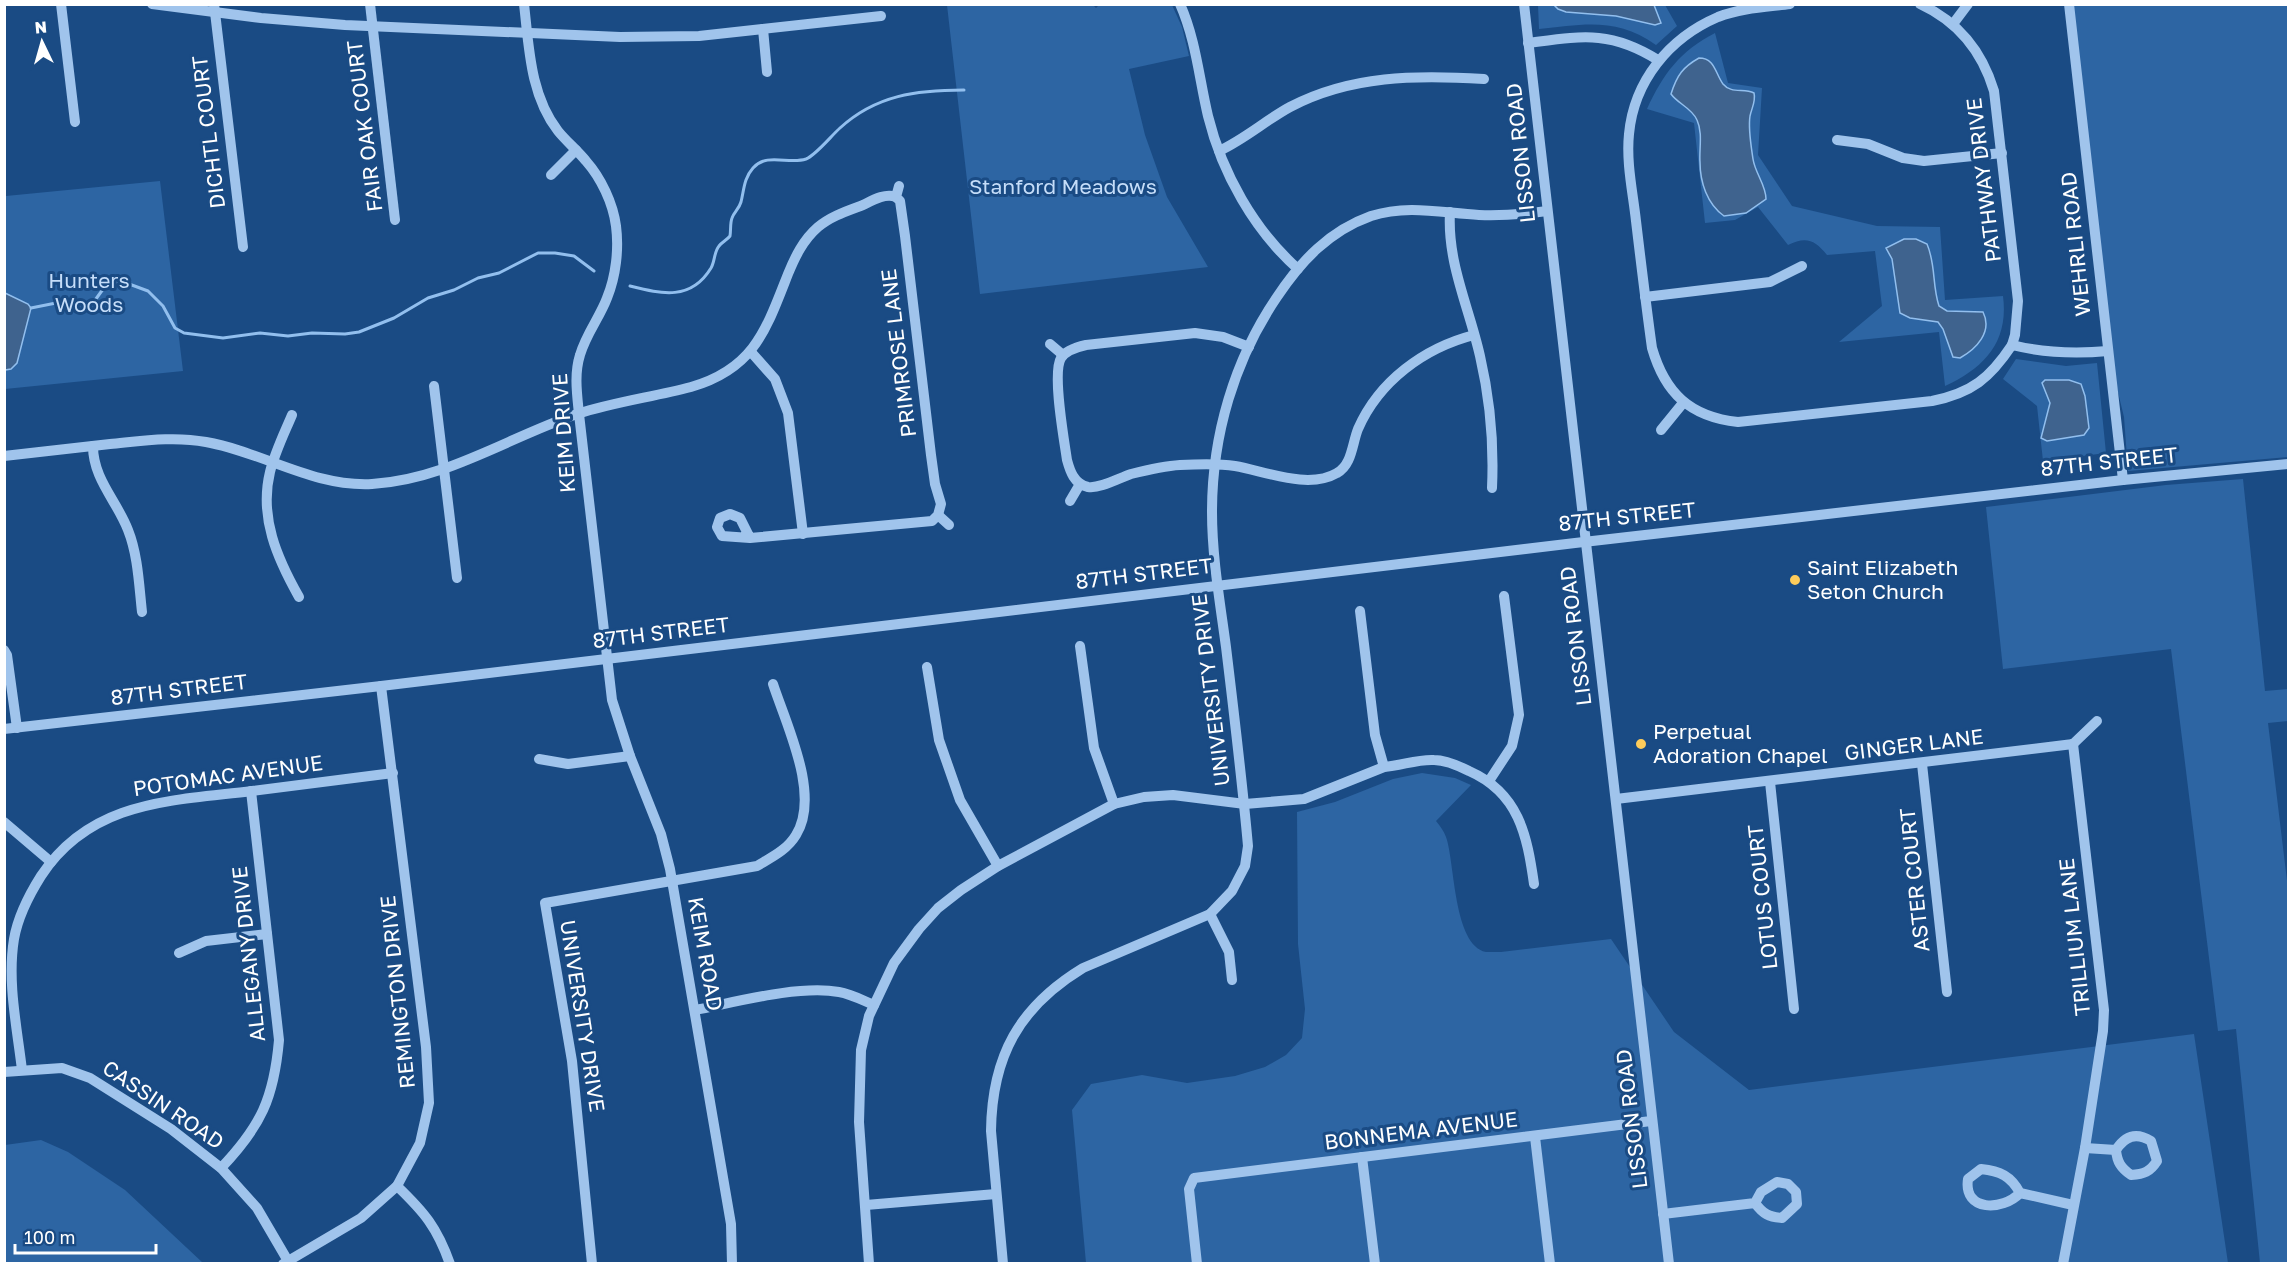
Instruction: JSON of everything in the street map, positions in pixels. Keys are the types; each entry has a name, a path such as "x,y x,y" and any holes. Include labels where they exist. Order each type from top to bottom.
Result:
{"street":[{"path":"61,4 75,122"},
{"path":"152,4 214,8 261,18 373,27 665,38 881,16"},
{"name":"FAIR OAK COURT","path":"370,4 395,220"},
{"name":"KEIM DRIVE","path":"524,4 533,75 542,102 557,130 587,162 608,197 617,236 617,254 608,297 579,356 576,388 607,659"},
{"path":"1180,4 1193,41 1208,117 1219,151 1242,200 1260,227 1298,269"},
{"name":"LISSON ROAD","path":"1524,4 1584,542 1669,1263"},
{"path":"1790,4 1750,9 1719,17 1690,32 1658,60 1639,94 1631,123 1629,145 1652,348 1665,381 1683,403 1695,411 1718,419 1738,422 1932,401 1956,395 1979,383 1994,370 2012,345 2077,354 2108,351"},
{"name":"PATHWAY DRIVE","path":"1920,4 1953,24 1975,49 1989,76 1996,101 2018,301 2012,345"},
{"path":"1953,24 1968,4"},
{"name":"WEHRLI ROAD","path":"2069,4 2123,480"},
{"name":"DICHTL COURT","path":"214,8 243,247"},
{"path":"763,29 767,72"},
{"path":"1528,43 1598,37 1624,42 1658,60"},
{"path":"1219,151 1289,108 1349,85 1398,77 1484,79"},
{"path":"1838,140 1868,144 1904,158 1924,161 2002,153"},
{"path":"551,175 576,150"},
{"name":"PRIMROSE LANE","path":"751,352 768,324 795,257 808,237 818,227 842,213 898,192 935,484 941,504 938,515"},
{"name":"UNIVERSITY DRIVE","path":"1003,1263 991,1131 992,1092 1009,1043 1032,1007 1083,968 1210,914 1232,891 1245,866 1248,846 1245,804 1218,585 1212,513 1219,440 1229,398 1249,347 1270,307 1308,256 1328,238 1367,218 1403,210 1426,209 1493,216 1547,211"},
{"path":"1450,212 1450,236 1454,265 1484,375 1490,415 1492,488"},
{"path":"1645,297 1770,282 1802,266"},
{"path":"1249,347 1223,337 1195,333 1086,345 1063,355 1057,370 1067,460 1072,476 1080,484 1095,487 1156,468 1194,464 1240,467 1304,480 1338,473 1346,465 1358,431 1369,410 1391,381 1428,353 1474,335"},
{"path":"1050,344 1063,355"},
{"path":"4,456 149,440 184,439 232,447 323,480 368,484 409,480 444,470 525,434 579,414 712,379 735,366 751,352 761,360 775,380 788,413 803,534"},
{"path":"434,386 457,578"},
{"path":"1661,430 1683,403"},
{"path":"292,415 273,463 267,491 270,532 276,552 299,597"},
{"path":"93,446 94,464 98,474 123,518 132,541 142,612"},
{"name":"87TH STREET","path":"4,729 1584,542 2123,480 2289,464"},
{"path":"1071,501 1080,484"},
{"path":"750,538 926,522 938,515 949,525"},
{"path":"1489,781 1512,746 1519,715 1504,596"},
{"path":"1360,611 1375,735 1384,767"},
{"path":"1080,646 1094,748 1114,804"},
{"path":"4,650 8,654 17,728"},
{"name":"KEIM ROAD","path":"607,659 612,700 630,756 661,834 673,882 731,1224 732,1263"},
{"path":"927,667 939,740 960,800 998,866"},
{"path":"673,882 757,866 779,853 796,834 805,813 804,788 798,759 773,684"},
{"name":"REMINGTON DRIVE","path":"286,1262 361,1218 397,1186 420,1143 429,1103 426,1047 381,686"},
{"path":"2073,744 2097,721"},
{"name":"GINGER LANE","path":"1616,799 1922,764 2073,744"},
{"name":"TRILLIUM LANE","path":"2063,1263 2085,1148 2103,1031 2104,1010 2073,744"},
{"path":"539,759 568,764 630,756"},
{"path":"869,1263 858,1083 861,1050 869,1016 894,963 919,929 938,908 998,866 1114,804 1143,797 1173,795 1245,804 1304,799 1384,767 1414,761 1436,760 1463,768 1489,781 1503,795 1521,823 1534,884"},
{"name":"ASTER COURT","path":"1922,764 1947,992"},
{"name":"POTOMAC AVENUE","path":"22,1070 12,994 12,954 19,919 34,887 51,862 83,832 118,813 163,801 393,773"},
{"name":"LOTUS COURT","path":"1770,782 1794,1009"},
{"name":"ALLEGANY DRIVE","path":"221,1168 242,1146 253,1130 271,1094 279,1040 279,1022 250,791"},
{"path":"4,822 51,862"},
{"name":"UNIVERSITY DRIVE","path":"592,1263 572,1061 545,903 673,882"},
{"path":"1210,914 1229,952 1232,980"},
{"path":"179,953 206,941 267,934"},
{"path":"694,1010 778,994 822,990 839,992 874,1005"},
{"name":"CASSIN ROAD","path":"4,1072 62,1068 90,1078 171,1129 221,1168 257,1208 286,1262"},
{"name":"BONNEMA AVENUE","path":"1197,1263 1189,1189 1194,1178 1651,1121"},
{"path":"1535,1137 1550,1263"},
{"path":"2085,1148 2116,1150"},
{"path":"1362,1157 1375,1263"},
{"path":"2020,1193 2011,1202 1999,1206 1982,1205 1971,1199 1966,1190 1968,1179 1981,1169 1999,1172 2014,1182 2020,1193 2073,1205"},
{"path":"397,1186 426,1214 442,1240 450,1263"},
{"path":"866,1206 996,1194"},
{"path":"1663,1214 1755,1203"}],"green space":[{"name":"Stanford Meadows","path":"1092,4 1096,8 1100,4 1172,5 1182,27 1189,56 1129,69 1145,135 1167,197 1208,267 980,294 947,5"},
{"path":"1538,5 1665,5 1677,26 1656,45 1642,36 1614,26 1586,24 1539,29"},
{"path":"2069,5 2288,5 2288,457 2128,471 2124,417 2108,351"},
{"path":"1715,33 1728,83 1762,88 1758,155 1792,206 1877,226 1940,227 1945,300 2003,296 2004,312 1998,340 1991,352 1971,371 1945,386 1939,332 1839,342 1882,306 1875,251 1827,255 1810,241 1805,240 1788,245 1758,207 1735,220 1705,223 1694,123 1647,109 1666,74 1682,56"},
{"name":"Hunters Woods","path":"160,181 183,371 5,389 4,184 6,196"},
{"path":"2016,359 2066,366 2097,363 2106,453 2043,461 2037,406 2003,379"},
{"path":"2243,479 2265,691 2288,689 2288,721 2268,723 2288,889 2288,1263 2260,1263 2236,1029 2218,1031 2171,649 2003,669 1986,507 2166,485"},
{"path":"1422,773 1455,778 1471,785 1436,821 1446,837 1461,919 1467,935 1475,946 1486,952 1501,952 1611,939 1674,1032 1749,1090 2194,1034 2228,1263 1086,1263 1072,1110 1091,1084 1142,1075 1187,1083 1235,1076 1265,1067 1286,1055 1302,1038 1305,1009 1298,944 1297,812 1335,802 1393,779"},
{"path":"41,1140 68,1152 125,1190 203,1263 5,1263 5,1145"}],"shaded area":[{"path":"1554,5 1654,5 1661,23 1655,25 1616,16 1566,12"},
{"path":"1699,58 1712,63 1726,87 1754,93 1749,121 1750,137 1754,164 1766,199 1746,213 1724,216 1709,199 1701,177 1699,125 1692,112 1671,94 1681,72"},
{"path":"1904,239 1916,239 1927,244 1932,260 1939,306 1947,311 1983,312 1986,326 1981,339 1972,350 1960,358 1953,357 1943,329 1938,322 1910,318 1900,313 1892,259 1886,248"},
{"path":"5,293 28,304 31,308 17,363 11,369 5,370"},
{"path":"2045,380 2069,380 2081,384 2089,428 2084,435 2047,441 2041,438 2050,403 2042,383"}],"waterway":[{"path":"630,286 664,293 675,292 694,286 703,279 711,268 717,248 730,236 731,220 740,204 746,180 759,163 771,160 806,159 854,117 883,101 914,93 964,90"},
{"path":"31,308 61,302 93,303 106,285 121,281 148,291 163,306 175,328 184,333 223,338 260,333 288,336 312,333 345,334 359,332 394,318 428,298 454,290 478,278 499,273 538,253 574,256 594,271"}],"place":[{"name":"Saint Elizabeth Seton Church","path":"1795,580"},
{"name":"Perpetual Adoration Chapel","path":"1641,744"}]}
